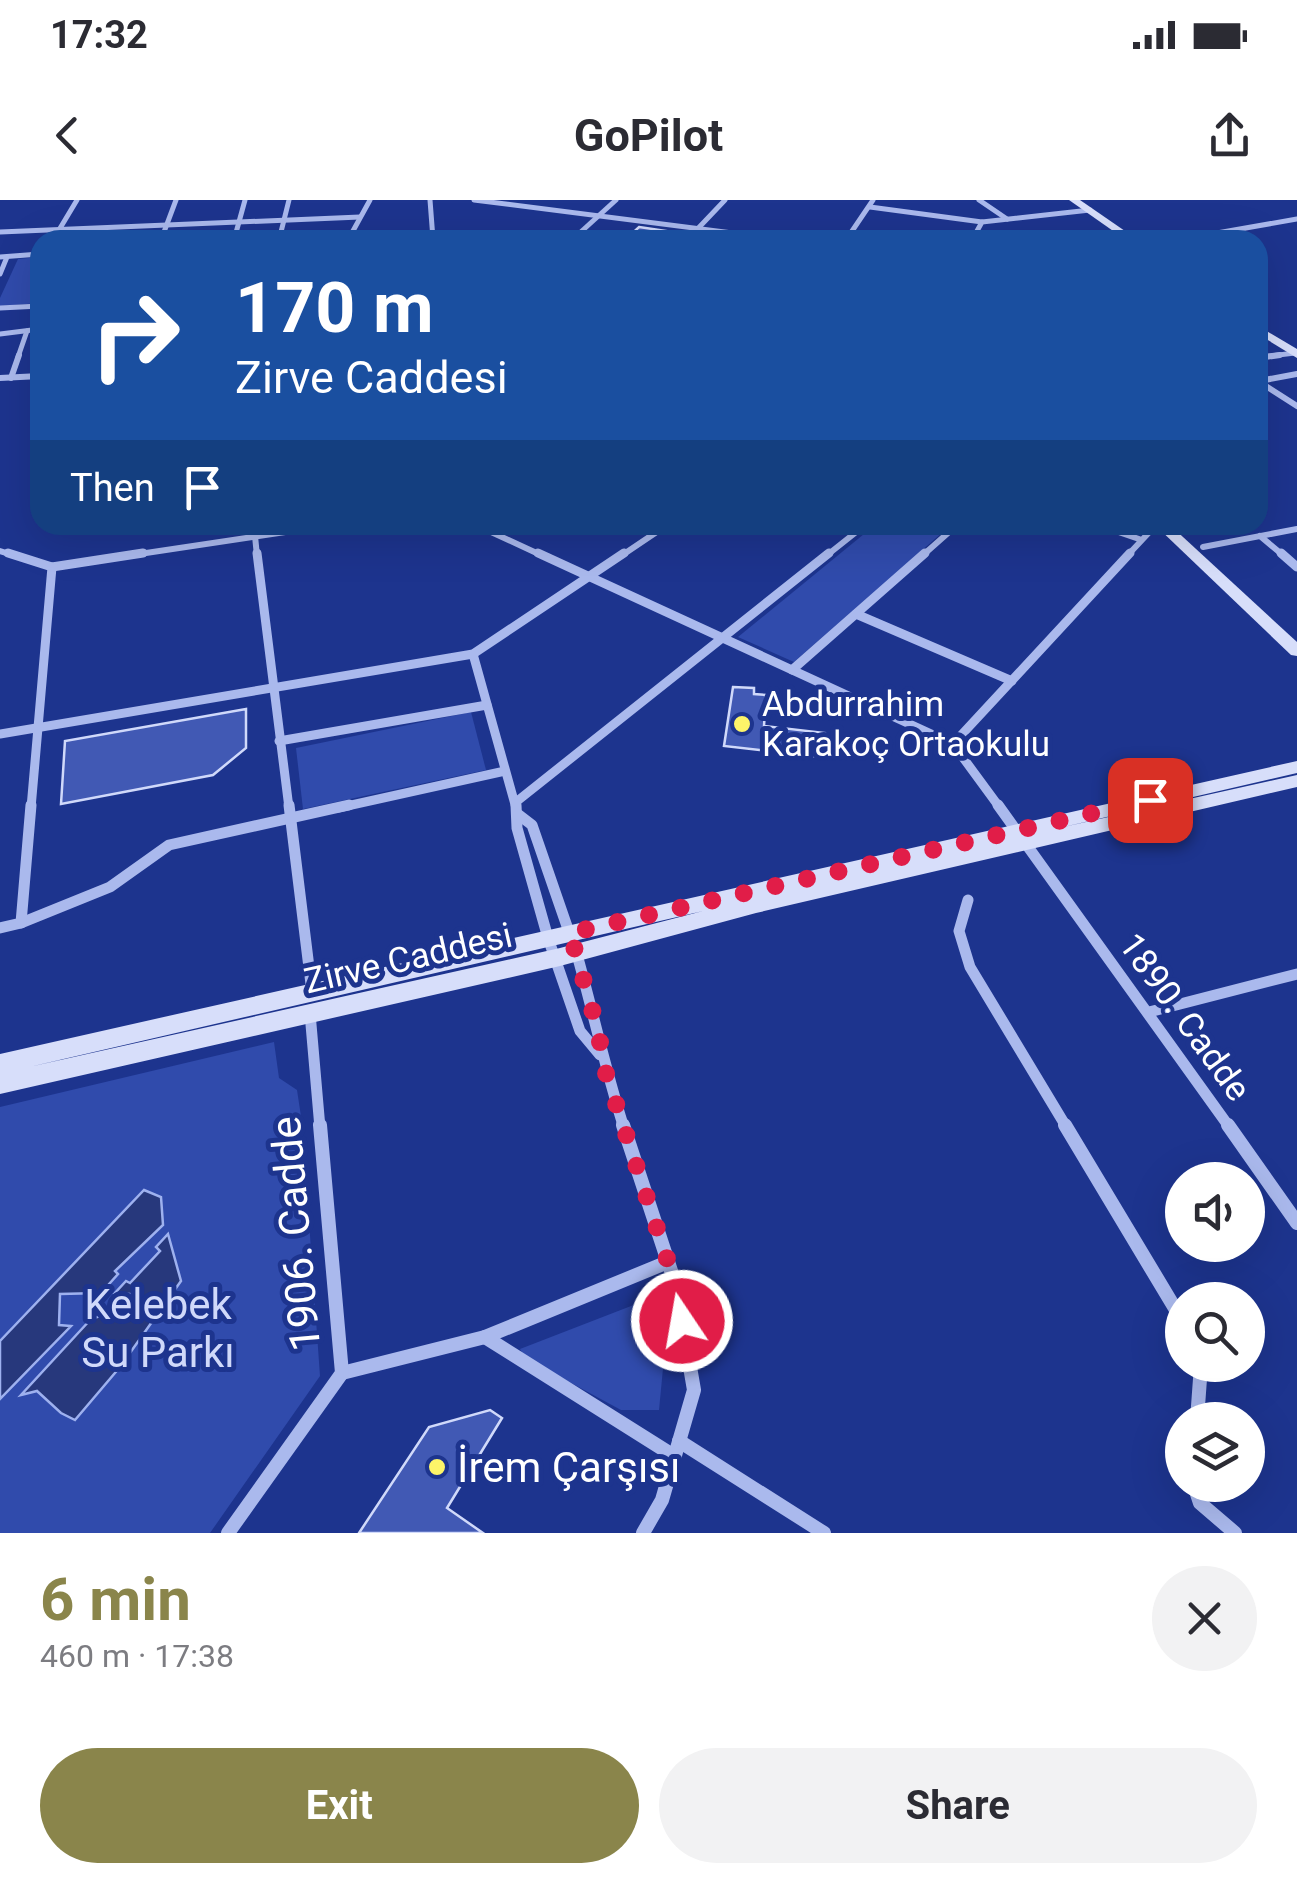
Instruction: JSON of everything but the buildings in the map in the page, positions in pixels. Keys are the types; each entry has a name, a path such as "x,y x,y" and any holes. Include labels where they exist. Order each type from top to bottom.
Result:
{"main road":[{"path":"1074,200 1119,230"},
{"path":"1268,336 1296,354"},
{"path":"1170,535 1297,650"},
{"path":"1190,535 1297,633"},
{"name":"Zirve Caddesi","path":"0,1064 756,906 1297,767"},
{"name":"Zirve Caddesi","path":"1020,838 1297,781"},
{"name":"Zirve Caddesi","path":"0,1084 311,1002"}],"street":[{"path":"61,229 77,200"},
{"path":"166,230 176,200"},
{"path":"237,230 245,200"},
{"path":"280,230 289,200"},
{"path":"353,230 370,200"},
{"path":"430,200 432,230"},
{"path":"474,200 713,230"},
{"path":"582,230 616,200"},
{"path":"698,228 726,200"},
{"path":"979,200 1008,220"},
{"path":"853,230 872,204 982,222 1090,210"},
{"path":"41,230 360,217"},
{"path":"1232,230 1297,218"},
{"path":"978,230 982,222"},
{"path":"0,232 30,231"},
{"path":"0,274 4,257 30,255"},
{"path":"0,308 30,306"},
{"path":"11,378 27,330"},
{"path":"0,334 30,330"},
{"path":"1268,357 1296,354"},
{"path":"1268,379 1297,374"},
{"path":"0,378 30,377"},
{"path":"1268,387 1297,406"},
{"path":"1268,534 1297,529"},
{"path":"0,551 52,567 262,535"},
{"path":"498,535 953,744 1145,535"},
{"path":"0,734 473,654 651,535"},
{"path":"516,802 852,535"},
{"path":"792,670 947,535"},
{"path":"1127,535 1139,539"},
{"path":"1203,547 1265,535"},
{"name":"1906. Cadde","path":"228,1533 342,1373 311,1002 255,536"},
{"path":"1260,536 1297,566"},
{"path":"21,923 52,567"},
{"path":"856,614 1012,681"},
{"path":"473,654 520,815 518,828 600,1037 600,1055 668,1262 694,1390 662,1500 643,1533"},
{"path":"279,742 487,705"},
{"name":"1890. Cadde","path":"953,744 1297,1223"},
{"path":"0,928 110,887 170,845 505,771"},
{"path":"520,815 532,825 580,1031 600,1055"},
{"path":"968,900 958,930 970,967 1165,1292"},
{"path":"1149,1012 1297,974"},
{"path":"342,1373 485,1337 668,1262"},
{"path":"485,1337 824,1533"},
{"path":"1199,1502 1235,1533"}],"green space":[{"path":"30,258 30,304 0,306 0,298 18,259"},
{"path":"863,535 940,535 794,662 738,637"},
{"path":"471,712 486,770 303,809 296,748"},
{"name":"Kelebek Su Parkı","path":"274,1042 279,1078 297,1090 302,1123 320,1376 210,1533 0,1533 0,1107"},
{"path":"644,1301 664,1358 659,1410 621,1410 525,1358 520,1349"}],"shaded area":[{"path":"144,1190 161,1197 163,1225 115,1271 118,1274 101,1293 60,1294 59,1325 71,1326 0,1399 0,1341"},
{"path":"168,1234 181,1281 120,1367 75,1420 37,1391 21,1395 91,1319 119,1310 131,1294 115,1293 160,1251 156,1247"}],"place":[{"name":"Abdurrahim Karakoç Ortaokulu","path":"742,724"},
{"name":"İrem Çarşısı","path":"437,1467"}],"route":[{"path":"682,1321 676,1286 600,1055 600,1037 570,933 1150,800"}]}
